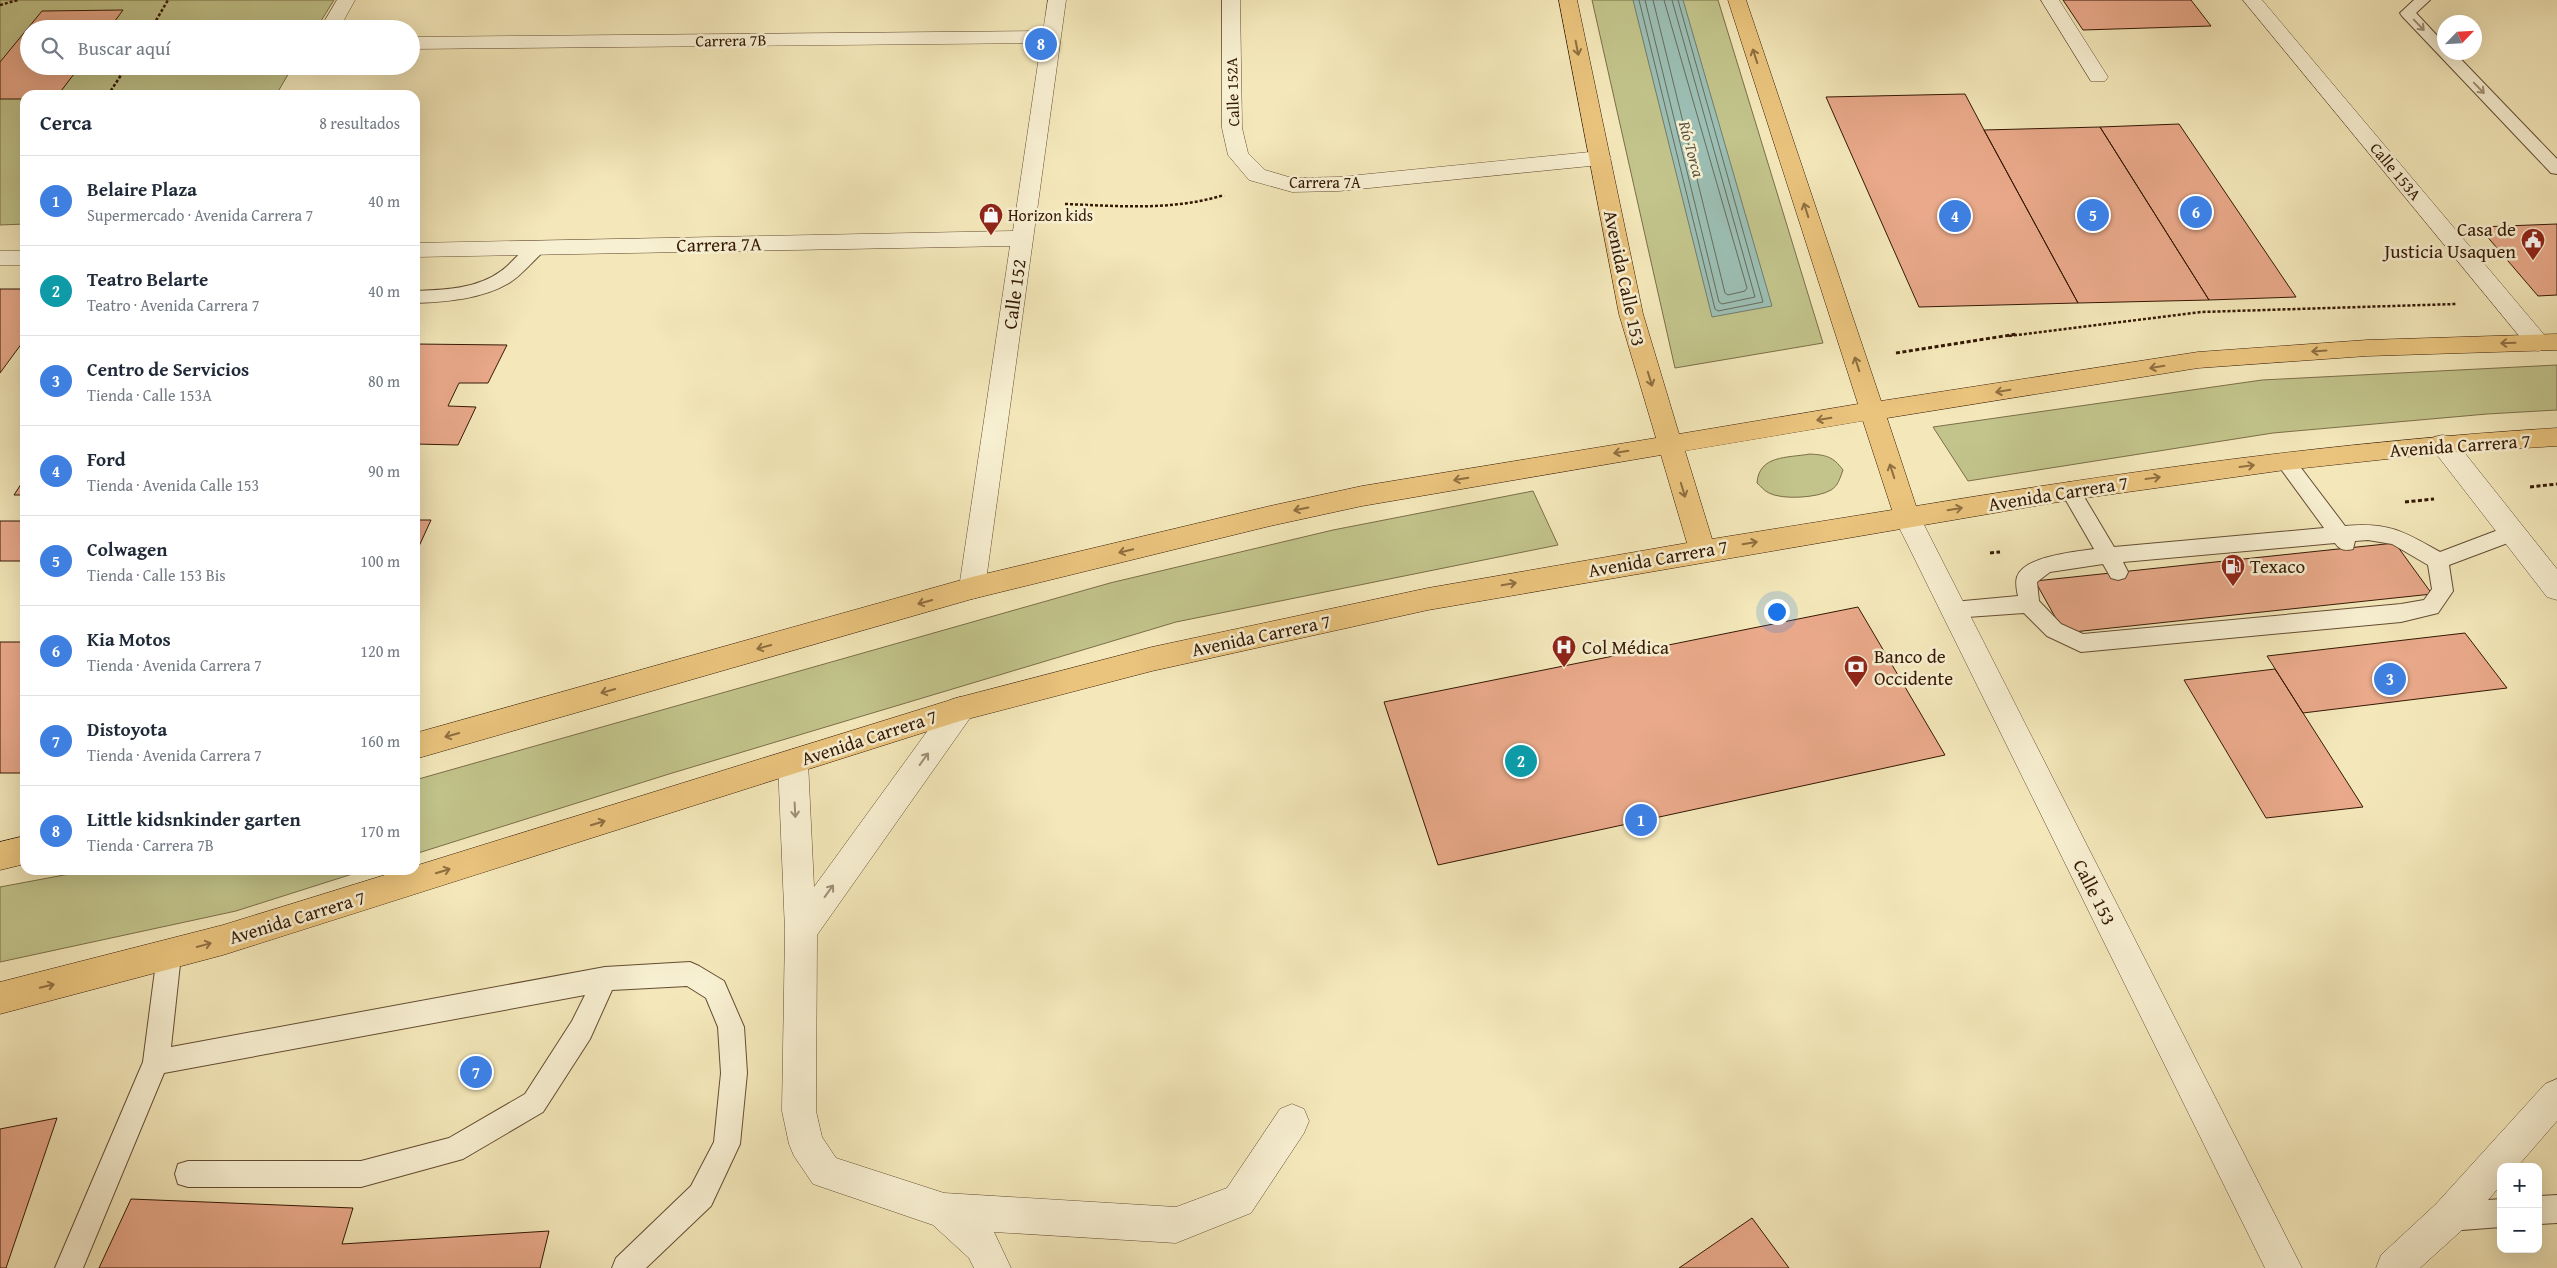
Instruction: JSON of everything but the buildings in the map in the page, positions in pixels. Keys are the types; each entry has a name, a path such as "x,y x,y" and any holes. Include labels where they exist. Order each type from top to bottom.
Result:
{"main road":[{"name":"Avenida Calle 153","path":"1568,0 1631,314 1702,551"},
{"path":"1737,0 1907,517"},
{"path":"420,745 972,588 1260,518 1362,496 1669,444 2198,360 2368,348 2548,342"},
{"name":"Avenida Carrera 7","path":"0,998 223,940 960,709 1152,659 1419,601 1702,551 2070,490 2285,461 2443,444 2557,437"},
{"path":"0,856 20,851"}],"street":[{"path":"334,20 346,0"},
{"name":"Calle 152","path":"972,588 1057,0"},
{"name":"Calle 152A","path":"1231,0 1232,128 1238,155 1257,175"},
{"path":"2050,0 2098,77"},
{"name":"Calle 153A","path":"2252,0 2505,302 2548,342"},
{"name":"Carrera 7B","path":"420,43 1051,38"},
{"name":"Carrera 7A","path":"1257,175 1292,185 1339,184 1600,158"},
{"name":"Carrera 7A","path":"420,250 1022,238"},
{"path":"0,258 20,258"},
{"path":"2443,444 2557,589"},
{"name":"Calle 153","path":"1907,517 2284,1268"},
{"path":"801,931 960,709"},
{"path":"793,762 801,931 799,1112 806,1144 825,1172 944,1211 1176,1225 1239,1201 1292,1120"},
{"path":"2394,1268 2449,1217 2557,1096"},
{"path":"944,1211 982,1245 993,1268"}],"lane":[{"path":"2423,0 2407,13 2437,44"},
{"path":"2453,60 2557,169"},
{"path":"420,297 435,297 477,288 502,279 537,248"},
{"path":"2285,461 2344,541"},
{"path":"2070,490 2114,564"},
{"path":"2368,532 2397,537 2438,561 2443,591 2431,607 2395,606 2155,631 2082,643 2054,630 2029,604 2026,579 2045,565 2114,564 2344,541 2368,532"},
{"path":"2438,561 2514,532"},
{"path":"1953,610 2029,604"},
{"path":"69,1268 156,1062 169,955"},
{"path":"156,1062 605,979 690,974 715,990 731,1027 734,1073 727,1144 701,1196 626,1268"},
{"path":"188,1174 361,1174 454,1150 534,1103 581,1030 605,979"},
{"path":"2542,1210 2557,1208"},
{"path":"2449,1217 2497,1213"}],"path":[{"path":"0,5 18,0"},
{"path":"156,20 168,0"},
{"path":"111,90 121,75"},
{"path":"1027,204 1171,206 1202,204 1229,193 1257,175"},
{"path":"1889,355 2046,330 2202,312 2505,302"}],"green space":[{"path":"0,0 334,0 322,20 20,20 20,75 288,75 279,90 20,90 20,224 0,225"},
{"path":"1592,0 1718,0 1823,343 1675,368"},
{"path":"2557,365 2557,410 2487,414 2273,433 1968,481 1933,427 2262,380"},
{"path":"1810,454 1828,457 1843,470 1837,484 1831,490 1818,495 1782,497 1767,492 1757,483 1763,467 1776,459"},
{"path":"1533,491 1558,545 1176,622 669,774 420,852 420,779 1110,583 1333,530"},
{"path":"64,875 349,875 236,911 0,962 0,887"}],"water":[{"name":"Río Torca","path":"1633,0 1683,0 1772,306 1712,317"}],"place":[{"name":"Little kidsnkinder garten","path":"1041,44"},
{"name":"Kia Motos","path":"2196,212"},
{"name":"Colwagen","path":"2093,215"},
{"name":"Ford","path":"1955,216"},
{"name":"Horizon kids","path":"991,236"},
{"name":"Casa de Justicia Usaquen","path":"2533,261"},
{"name":"Texaco","path":"2233,587"},
{"name":"Col Médica","path":"1564,668"},
{"name":"Centro de Servicios","path":"2390,679"},
{"name":"Banco de Occidente","path":"1856,688"},
{"name":"Teatro Belarte","path":"1521,761"},
{"name":"Belaire Plaza","path":"1641,820"},
{"name":"Distoyota","path":"476,1072"}]}
